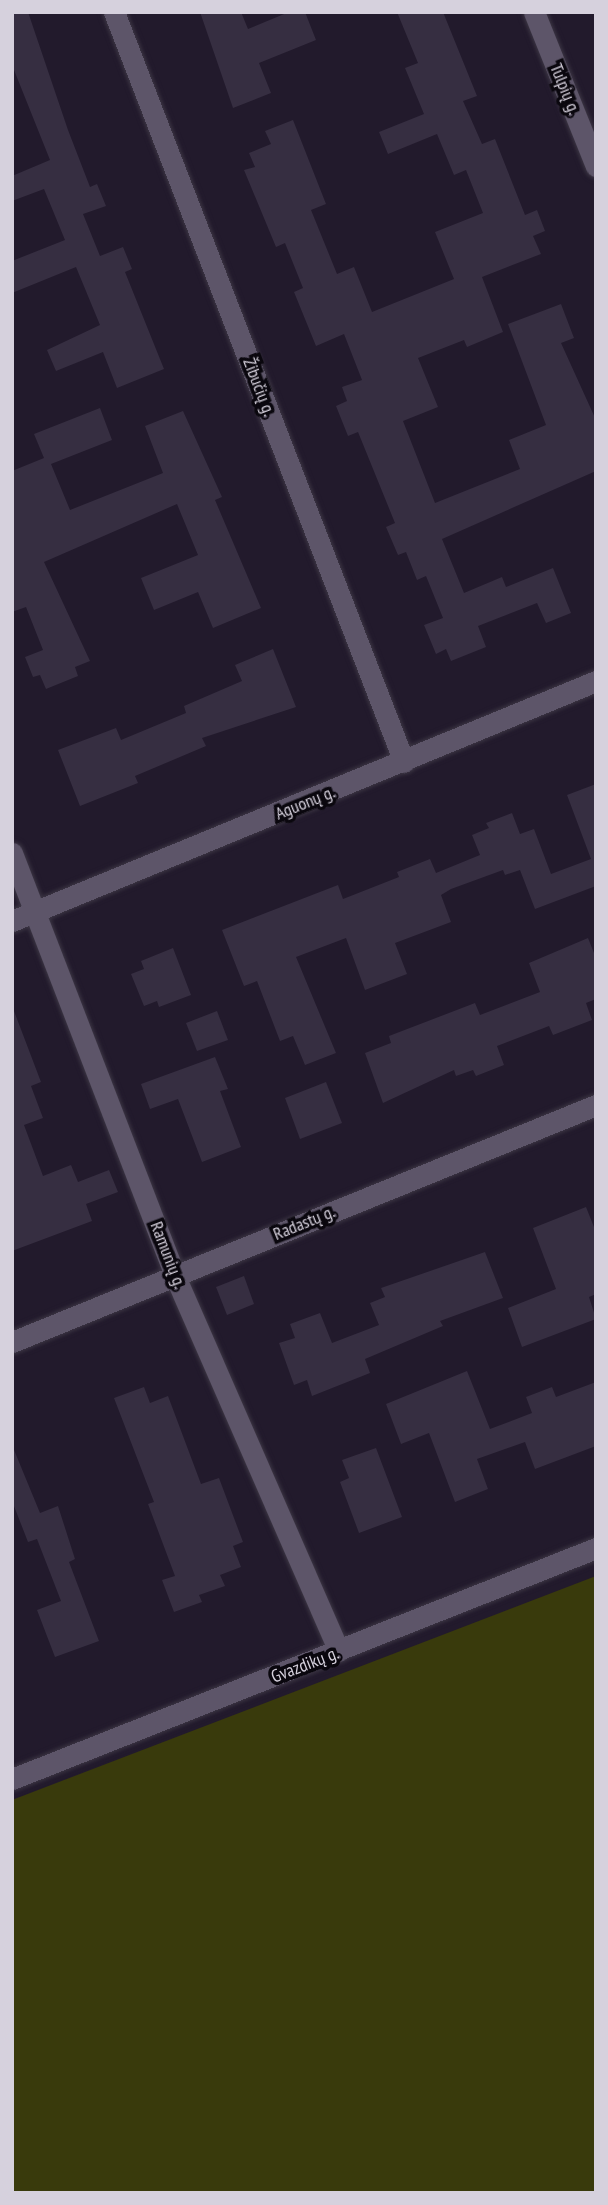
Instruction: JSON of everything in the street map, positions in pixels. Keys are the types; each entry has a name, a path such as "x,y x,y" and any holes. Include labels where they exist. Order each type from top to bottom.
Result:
{"street":[{"name":"Žibučių g.","path":"114,12 404,762"},
{"name":"Tulpių g.","path":"534,12 596,166"},
{"name":"Aguonų g.","path":"12,921 596,681"},
{"name":"Ramunių g.","path":"12,853 175,1276 339,1651"},
{"name":"Radastų g.","path":"12,1342 596,1105"},
{"name":"Gvazdikų g.","path":"12,1779 596,1548"}],"shaded area":[{"path":"596,1576 596,2193 12,2193 12,1800"}],"building":[{"path":"12,12 28,12 90,187 97,184 106,206 83,214 100,256 123,247 132,269 125,272 164,369 117,388 103,352 56,371 47,350 100,325 76,267 12,293 12,261 65,240 44,189 12,201 12,176 50,160 12,65"},
{"path":"200,12 241,12 248,29 289,12 305,12 316,40 259,63 271,93 233,108"},
{"path":"397,12 443,12 477,96 463,101 482,144 495,139 525,215 537,210 545,231 533,236 541,254 482,277 503,332 467,347 464,340 418,358 438,407 403,421 435,503 520,469 509,440 546,425 508,324 561,304 574,338 561,343 596,420 596,471 442,539 464,593 502,577 506,587 553,568 571,613 546,623 537,603 478,626 486,647 451,661 446,649 436,654 424,625 443,618 426,576 417,580 406,552 398,555 386,527 395,523 358,432 348,436 336,406 347,401 342,387 362,380 344,334 316,346 294,292 303,288 285,243 276,247 244,170 255,167 249,153 271,144 265,131 293,120 326,204 311,210 337,274 354,267 372,312 454,279 435,232 483,213 466,170 454,175 437,134 388,154 379,132 424,114 405,68 418,63"},
{"path":"100,408 112,440 51,464 70,510 163,473 145,426 183,411 222,497 215,500 261,608 213,628 198,592 154,610 141,578 198,555 177,504 44,562 90,661 75,667 78,676 46,689 40,675 33,677 25,657 43,650 26,607 12,612 12,471 44,458 34,434"},
{"path":"273,649 296,707 202,738 206,746 135,776 138,783 80,806 58,750 116,728 121,740 186,713 184,706 242,681 235,665"},
{"path":"596,784 596,886 535,909 520,870 505,875 503,870 451,889 441,895 451,922 395,943 407,974 365,990 346,938 296,957 336,1053 305,1065 293,1036 280,1041 257,981 244,986 222,930 338,885 343,899 399,877 397,872 430,859 436,873 480,855 472,835 489,828 486,823 512,813 520,834 534,829 551,874 591,859 567,795"},
{"path":"588,938 596,958 596,999 586,1003 592,1020 553,1035 549,1026 497,1046 504,1065 476,1076 473,1070 456,1076 454,1070 383,1103 365,1053 391,1043 389,1036 475,1003 480,1015 540,992 529,963"},
{"path":"173,948 191,995 159,1007 157,1001 144,1006 131,974 144,969 141,961"},
{"path":"14,1011 41,1082 31,1086 43,1118 24,1125 43,1176 71,1165 78,1182 109,1170 118,1192 86,1204 92,1221 12,1251"},
{"path":"217,1011 228,1040 197,1051 186,1023"},
{"path":"215,1057 228,1089 220,1091 241,1147 202,1162 178,1099 150,1109 141,1084"},
{"path":"326,1082 342,1123 300,1139 285,1098"},
{"path":"586,1207 596,1232 596,1294 589,1297 596,1319 522,1347 508,1308 556,1289 533,1228"},
{"path":"485,1252 503,1298 440,1321 443,1326 365,1359 370,1373 312,1396 307,1380 294,1385 279,1343 295,1338 290,1324 320,1313 332,1343 379,1325 370,1303 385,1297 381,1288"},
{"path":"244,1276 254,1304 227,1315 216,1287"},
{"path":"467,1371 490,1429 532,1413 526,1397 552,1387 556,1397 596,1382 596,1446 535,1469 525,1442 477,1459 488,1489 455,1502 429,1433 401,1444 386,1404"},
{"path":"144,1387 150,1403 168,1396 201,1484 219,1478 243,1542 233,1546 241,1567 220,1575 225,1586 199,1595 202,1602 174,1612 162,1580 175,1576 148,1504 154,1502 114,1398"},
{"path":"12,1445 40,1513 58,1506 75,1559 69,1562 99,1641 55,1657 37,1610 61,1601 37,1539 28,1542 12,1501"},
{"path":"376,1448 402,1517 359,1533 340,1482 349,1478 342,1460"}]}
